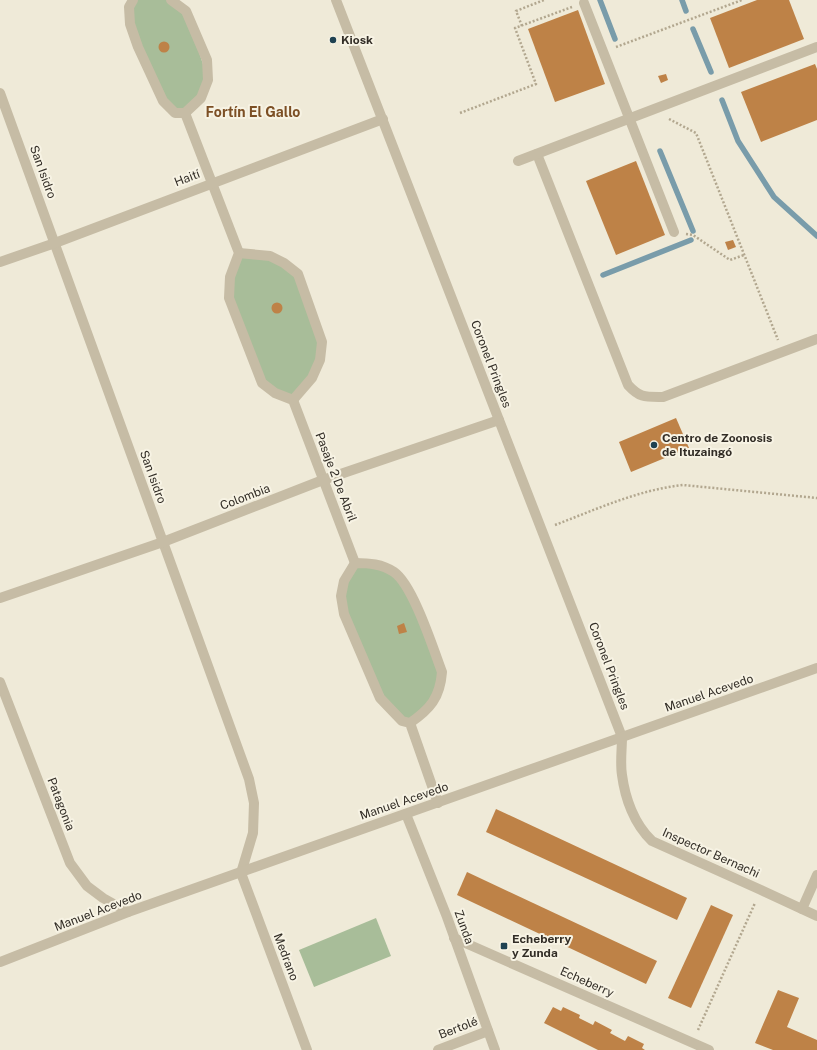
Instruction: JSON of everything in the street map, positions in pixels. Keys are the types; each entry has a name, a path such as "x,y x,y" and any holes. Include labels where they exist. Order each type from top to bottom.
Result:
{"street":[{"path":"133,0 129,7 130,24 138,47 163,101 176,113 185,113 201,98 208,80 207,60 186,11 171,0"},
{"name":"Coronel Pringles","path":"336,0 622,737"},
{"path":"584,3 674,232"},
{"path":"518,161 817,47"},
{"name":"San Isidro","path":"0,93 250,778 254,802 253,833 240,873"},
{"path":"185,113 239,253 230,277 230,298 262,383 274,393 293,400 312,378 320,360 322,342 298,274 284,263 270,256 239,253"},
{"name":"Haití","path":"0,262 55,243 383,119"},
{"path":"537,154 628,385 637,394 650,397 662,397 817,339"},
{"name":"Pasaje 2 De Abril","path":"293,400 355,563"},
{"name":"Colombia","path":"0,598 163,542 324,480 498,420"},
{"path":"355,563 375,564 395,572 411,593 442,672 441,684 438,693 425,713 410,723 402,721 380,698 344,614 341,596 344,581 355,563"},
{"name":"Manuel Acevedo","path":"0,962 128,912 817,668"},
{"name":"Patagonia","path":"0,682 70,863 87,886 103,898 128,912"},
{"path":"410,723 438,803"},
{"name":"Inspector Bernachi","path":"622,737 621,774 629,805 644,833 652,841 817,916"},
{"name":"Zunda","path":"406,814 495,1050"},
{"name":"Medrano","path":"240,873 307,1050"},
{"path":"802,909 817,875"},
{"name":"Echeberry","path":"454,938 709,1050"},
{"name":"Bertolé","path":"438,1050 488,1031"}],"path":[{"path":"522,26 516,11 544,0"},
{"path":"611,49 742,0"},
{"path":"460,113 536,84 515,28 584,3"},
{"path":"654,110 696,134 783,352"},
{"path":"674,232 693,235 730,260 744,255"},
{"path":"542,530 641,493 683,485 817,498"},
{"path":"692,1043 761,890"}],"green space":[{"path":"133,0 171,0 186,11 208,80 185,113 163,101 130,24"},
{"path":"239,253 270,256 298,274 322,342 320,360 293,400 262,383 229,298"},
{"path":"355,563 395,572 411,593 442,672 438,693 410,723 391,710 344,614 344,581"},
{"path":"376,918 391,956 314,987 299,950"}],"building":[{"path":"757,0 789,0 804,39 729,68 710,18"},
{"path":"578,10 605,84 555,102 528,29"},
{"path":"164,41 168,43 170,47 168,51 164,53 160,51 158,47 160,43"},
{"path":"815,64 817,69 817,120 761,142 741,92"},
{"path":"666,74 668,80 661,83 658,76"},
{"path":"636,161 665,235 616,255 586,181"},
{"path":"733,240 736,247 728,250 725,242"},
{"path":"277,302 281,304 283,308 281,312 277,314 273,312 271,308 273,304"},
{"name":"Centro de Zoonosis de Ituzaingó","path":"676,418 689,448 631,472 619,442"},
{"path":"404,623 407,632 399,634 397,626"},
{"path":"496,809 687,898 677,920 486,832"},
{"path":"467,872 657,961 646,984 457,895"},
{"path":"711,905 733,915 691,1008 668,998"},
{"path":"778,990 799,998 787,1027 817,1040 817,1050 773,1050 755,1043"},
{"path":"553,1007 561,1011 563,1007 580,1015 579,1018 593,1025 595,1021 612,1030 610,1033 625,1041 628,1036 644,1044 642,1048 645,1050 598,1050 544,1023"}],"waterway":[{"path":"600,0 615,39"},
{"path":"682,0 686,11"},
{"path":"693,29 711,72"},
{"path":"722,100 738,141 774,197 817,236"},
{"path":"660,151 693,231"},
{"path":"603,275 691,240"}],"place":[{"name":"Kiosk","path":"333,40"},
{"name":"Centro de Zoonosis de Ituzaingó","path":"654,445"},
{"name":"Echeberry y Zunda","path":"504,946"}],"district":[{"name":"Fortín El Gallo","path":"253,112"}]}
